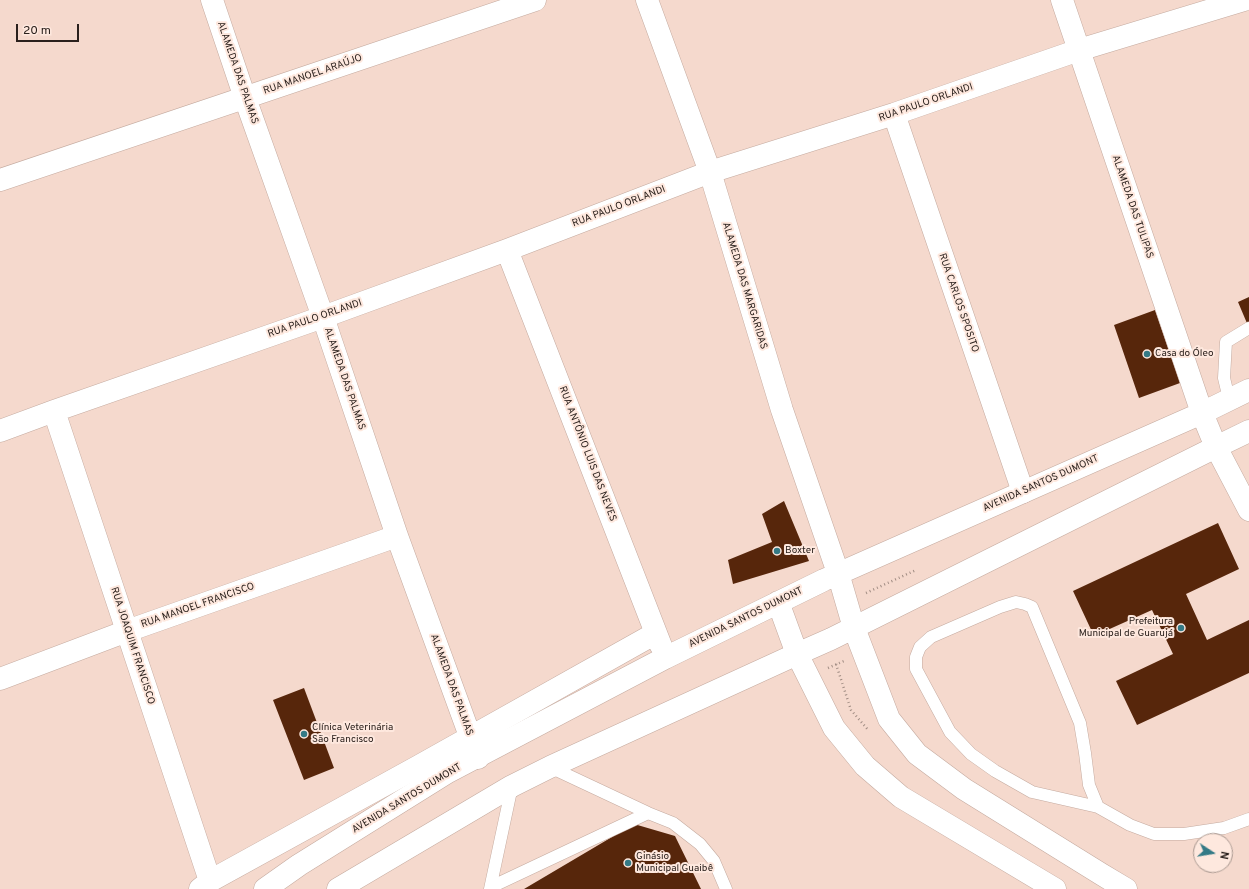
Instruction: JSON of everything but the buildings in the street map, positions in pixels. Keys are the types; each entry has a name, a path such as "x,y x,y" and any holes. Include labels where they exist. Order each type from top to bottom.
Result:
{"street":[{"name":"ALAMEDA DAS PALMAS","path":"212,0 323,317 397,536 474,748"},
{"name":"RUA MANOEL ARAÚJO","path":"0,180 535,0"},
{"name":"ALAMEDA DAS MARGARIDAS","path":"647,0 710,172 782,410 838,573 854,628 889,719 917,754 964,789 1126,889"},
{"name":"ALAMEDA DAS TULIPAS","path":"1062,0 1202,413 1216,447"},
{"name":"RUA PAULO ORLANDI","path":"0,431 508,250 710,172 894,114 1079,50 1244,0"},
{"name":"RUA CARLOS SPOSITO","path":"894,114 1022,492"},
{"name":"RUA ANTÔNIO LUIS DAS NEVES","path":"508,250 665,658"},
{"name":"AVENIDA SANTOS DUMONT","path":"205,885 474,748 665,658 838,573 1202,413 1249,390"},
{"name":"RUA JOAQUIM FRANCISCO","path":"54,411 127,631 205,885"},
{"path":"338,889 512,786 550,767 832,639 1216,447 1249,432"},
{"path":"1216,447 1249,510"},
{"name":"RUA MANOEL FRANCISCO","path":"0,679 127,631 397,536"},
{"path":"778,602 797,654 834,728 865,766 901,797 1055,889"},
{"name":"AVENIDA SANTOS DUMONT","path":"265,889 299,865 448,772 474,748 656,633"}],"lane":[{"path":"1229,399 1224,378 1226,342 1249,328"},
{"path":"1098,807 1089,785 1080,723 1032,607 1016,602 931,637 920,647 916,657 916,669 950,732 971,754 995,771 1032,792 1098,807 1130,826 1154,834 1184,834 1224,828 1249,819"},
{"path":"550,767 648,813 673,823 700,844 714,861 726,889"},
{"path":"491,888 512,786"},
{"path":"491,888 648,813"}],"path":[{"path":"836,664 851,710 872,734"}],"place":[{"name":"Casa do Óleo","path":"1147,354"},
{"name":"Boxter","path":"777,551"},
{"name":"Prefeitura Municipal de Guarujá","path":"1181,628"},
{"name":"Clínica Veterinária São Francisco","path":"304,734"},
{"name":"Ginásio Municipal Guaibê","path":"628,863"}]}
